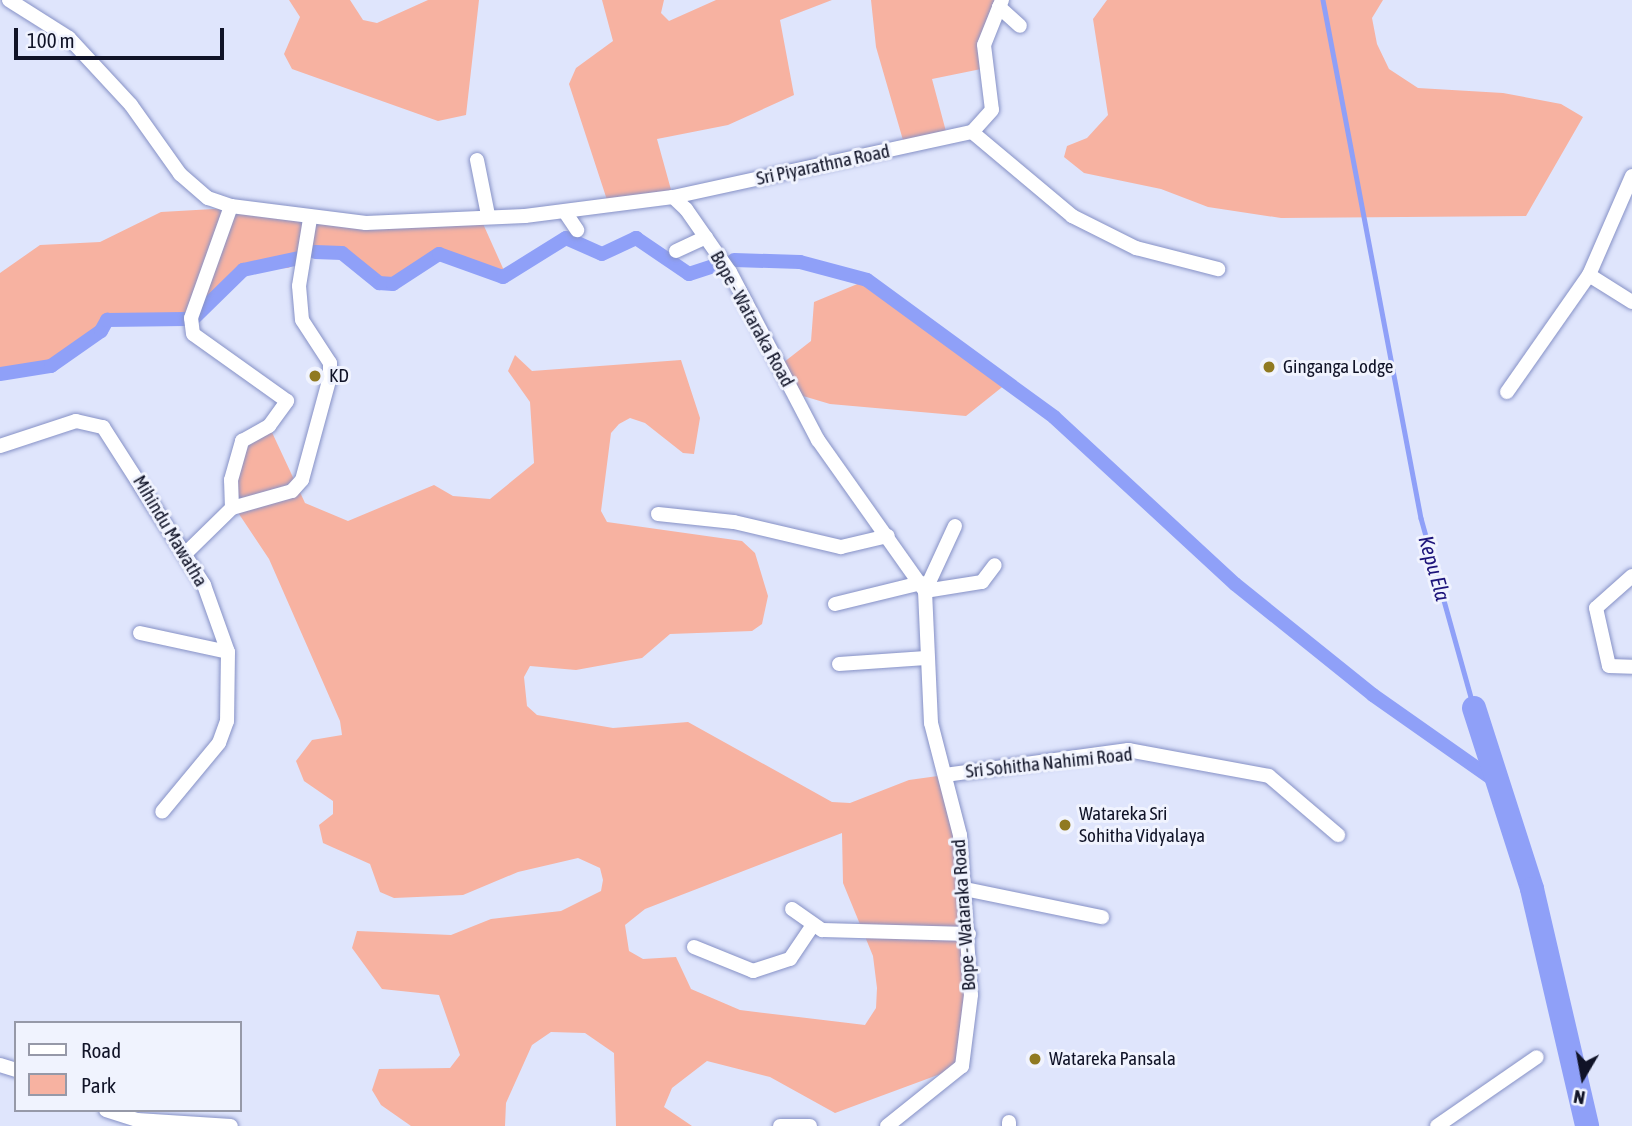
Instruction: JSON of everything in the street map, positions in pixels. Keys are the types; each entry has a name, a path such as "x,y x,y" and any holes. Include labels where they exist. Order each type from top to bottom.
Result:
{"street":[{"path":"9,0 69,38 131,105 180,174 208,198 231,206 310,219 366,223 565,212 673,197"},
{"path":"1020,26 1001,3 984,45 992,110 972,132 1072,216 1136,248 1218,269"},
{"name":"Sri Piyarathna Road","path":"673,197 972,132"},
{"path":"477,160 488,215"},
{"path":"1507,392 1589,275 1632,176"},
{"name":"Bope - Wataraka Road","path":"673,197 706,237 818,440 923,587 931,723 945,775 965,889 971,995 962,1066 887,1126"},
{"path":"231,206 191,318 193,334 287,401 269,426 242,441 231,480 232,508"},
{"path":"565,212 576,230"},
{"path":"186,553 232,508 292,491 302,480 330,377 330,363 302,320 299,286 310,219"},
{"path":"676,251 706,237"},
{"path":"1589,275 1632,302"},
{"name":"Mihindu Mawatha","path":"0,446 76,421 103,427 186,553 228,652 227,721 219,743 162,812"},
{"path":"659,514 734,522 841,547 888,536"},
{"path":"923,587 955,526"},
{"path":"835,604 923,587 982,582 995,565"},
{"path":"1632,576 1596,608 1609,666 1632,667"},
{"path":"140,633 228,652"},
{"path":"839,664 926,658"},
{"name":"Sri Sohitha Nahimi Road","path":"945,775 1128,750 1269,776 1338,835"},
{"path":"965,889 1102,917"},
{"path":"792,909 812,926 969,934"},
{"path":"694,947 753,971 790,959 812,926"},
{"path":"1437,1126 1536,1057"},
{"path":"112,1112 137,1120 231,1126"},
{"path":"780,1126 810,1126"}],"green space":[{"path":"289,0 350,0 363,20 377,23 428,0 479,0 466,115 438,121 292,69 284,54 300,17"},
{"path":"602,0 664,0 661,13 669,21 716,0 832,0 780,20 794,95 728,125 657,139 673,197 608,203 569,84 576,68 613,41"},
{"path":"871,0 995,0 986,68 932,79 948,139 905,147 876,47"},
{"path":"1107,0 1383,0 1372,18 1377,44 1389,69 1418,88 1503,93 1561,104 1583,117 1526,216 1281,218 1208,207 1161,189 1084,173 1064,157 1067,146 1087,138 1108,115 1093,19"},
{"path":"231,208 300,221 480,217 506,275 483,274 439,254 404,281 379,283 342,253 318,253 288,268 243,270 193,320 107,319 101,331 51,366 0,374 0,273 40,245 100,242 161,212"},
{"path":"867,280 1006,384 966,416 830,404 793,393 779,366 811,341 814,302"},
{"path":"515,355 532,371 681,360 700,418 694,454 683,453 645,423 630,418 619,424 611,433 601,511 607,522 742,541 755,553 768,596 762,624 752,631 670,634 642,658 576,670 530,666 524,677 527,706 537,715 613,728 688,722 832,802 850,803 909,780 945,775 969,934 962,1066 835,1113 770,1077 707,1061 672,1088 664,1107 692,1126 616,1126 614,1053 585,1033 551,1032 532,1045 506,1103 505,1126 411,1126 381,1105 372,1090 379,1069 450,1068 460,1055 439,995 382,989 352,948 357,931 451,935 491,919 561,911 601,891 603,880 600,868 578,858 518,872 463,895 394,898 380,892 370,864 323,843 319,825 333,814 333,801 304,781 296,761 312,740 342,735 340,721 269,559 233,505 242,441 269,426 305,503 348,521 434,485 453,496 490,499 534,463 530,402 508,371","holes":["842,833 843,883 873,956 877,988 876,1008 865,1025 740,1010 691,989 676,957 643,959 629,951 625,925 645,909"]}],"waterway":[{"name":"Kepu Ela","path":"1323,0 1421,518 1474,708"},
{"path":"315,252 342,253 379,283 393,284 439,254 503,277 566,238 602,254 636,238 689,274 713,266"},
{"path":"194,318 243,270 299,258"},
{"path":"734,260 800,262 867,280 1054,417 1235,584 1373,695 1497,782"},
{"path":"0,374 51,366 101,331 107,320 185,319"},
{"name":"Kepu Ela","path":"1474,708 1532,889 1587,1126"}],"place":[{"name":"Ginganga Lodge","path":"1269,367"},
{"name":"KD","path":"315,376"},
{"name":"Watareka Sri Sohitha Vidyalaya","path":"1065,825"},
{"name":"Watareka Pansala","path":"1035,1059"}]}
